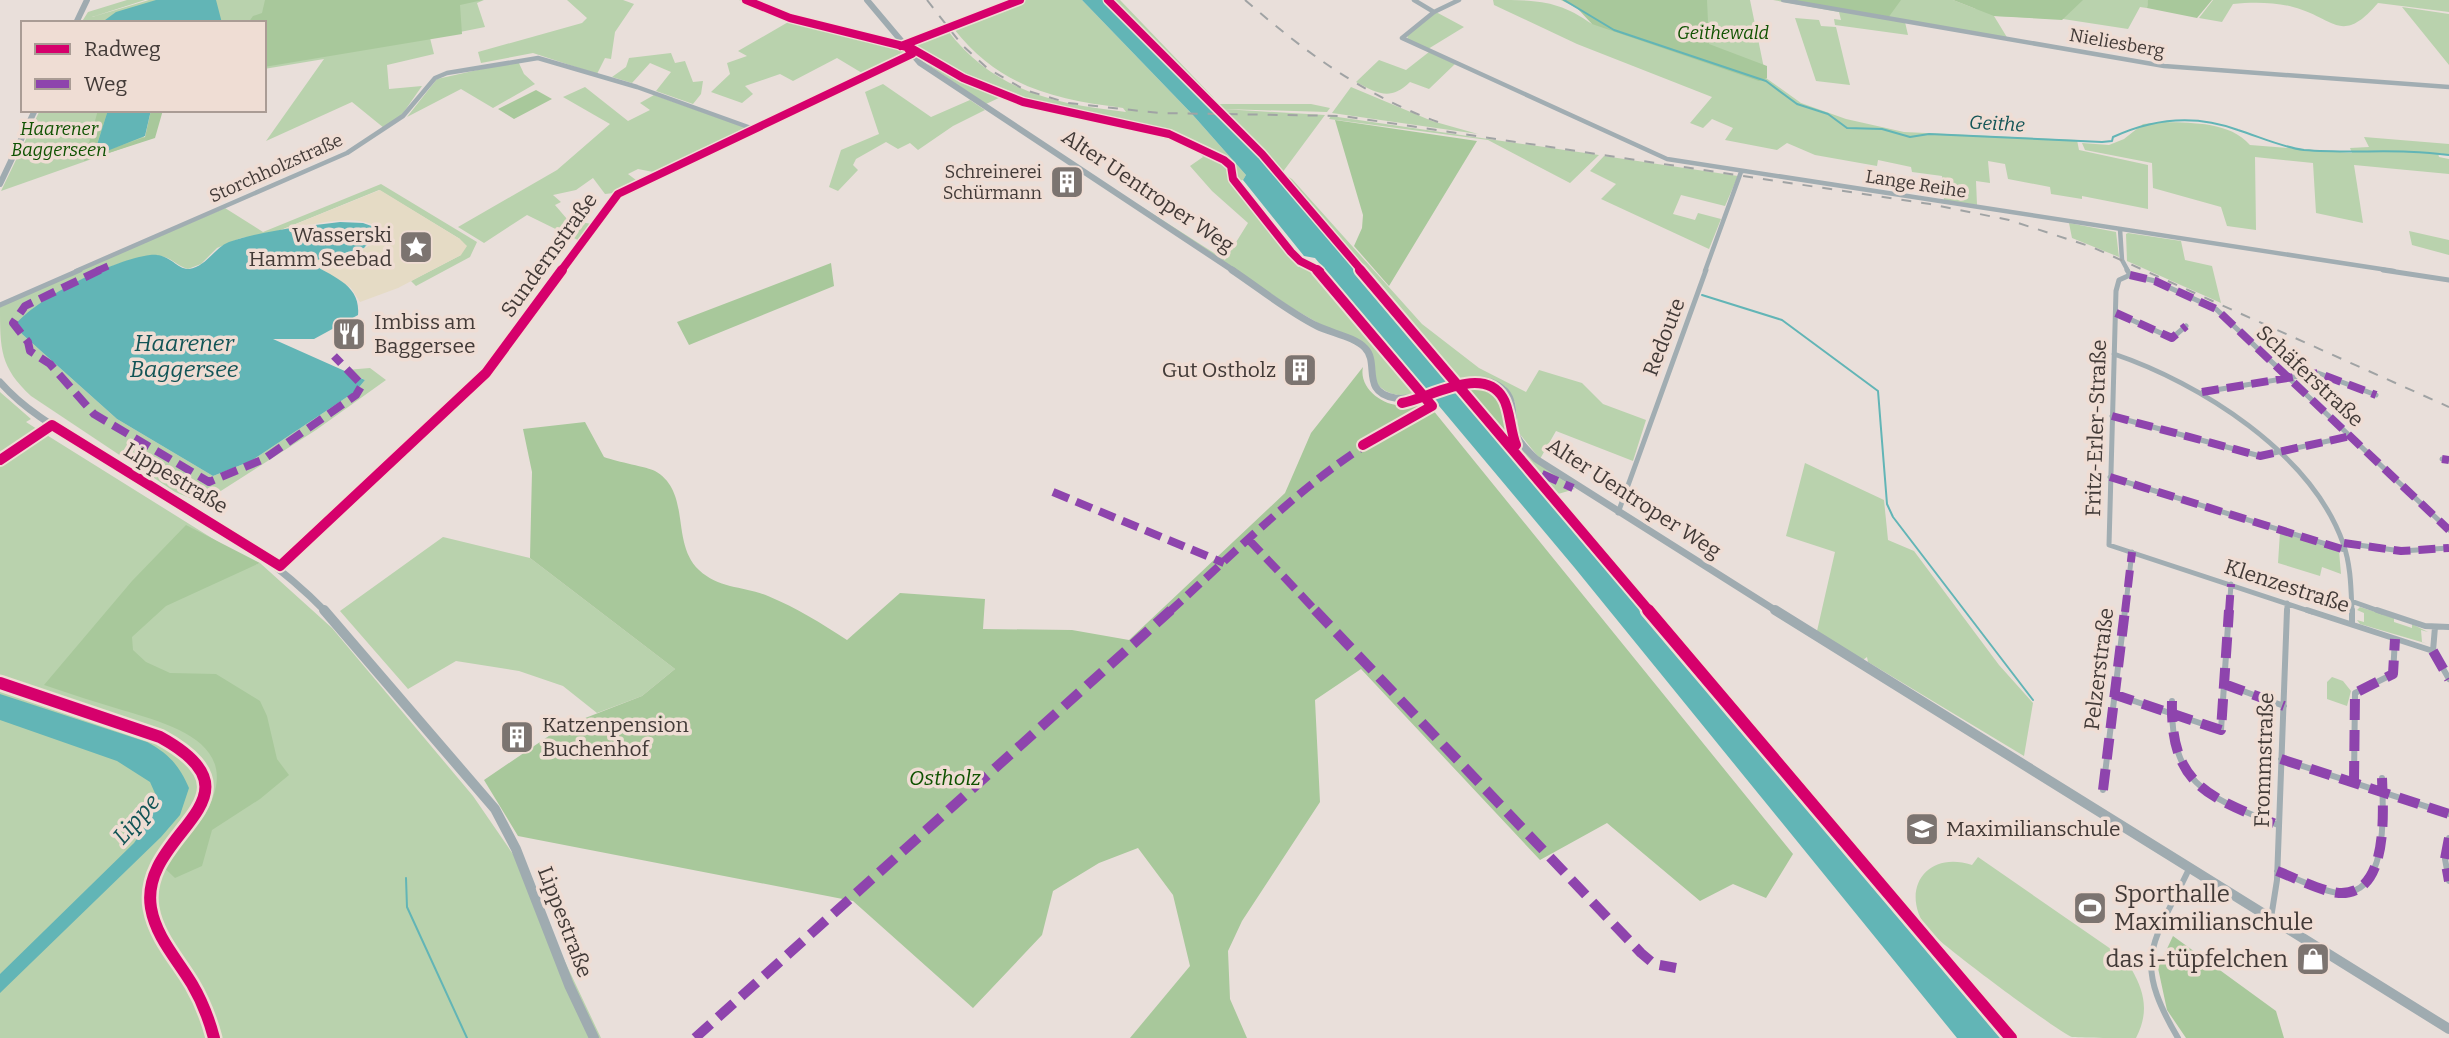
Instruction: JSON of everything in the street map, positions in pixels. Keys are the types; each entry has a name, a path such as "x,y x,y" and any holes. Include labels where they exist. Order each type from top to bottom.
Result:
{"street":[{"path":"77,21 87,0"},
{"name":"Alter Uentroper Weg","path":"867,0 912,54 937,74 1315,325 1361,343 1370,355 1373,384 1393,397 1414,397 1479,379 1503,388 1513,402 1517,436 1528,451 1560,476 2449,1029"},
{"path":"906,46 1020,0"},
{"path":"1414,0 1434,12 1459,0"},
{"name":"Nieliesberg","path":"1783,0 2164,66 2449,87"},
{"name":"Lange Reihe","path":"1434,12 1402,38 1658,156 1741,172 2449,280"},
{"name":"Sundernstraße","path":"280,566 486,373 618,194 912,54"},
{"name":"Storchholzstraße","path":"0,306 347,153 403,116 435,78 447,73 538,58 637,87 752,128"},
{"path":"0,184 34,112"},
{"name":"Redoute","path":"1618,513 1741,172"},
{"path":"2120,229 2122,260 2130,275"},
{"name":"Fritz-Erler-Straße","path":"2109,545 2117,283 2130,275"},
{"name":"Schäferstraße","path":"2130,275 2155,281 2216,309 2449,530"},
{"name":"Fritz-Erler-Straße","path":"2116,313 2172,338 2186,326"},
{"path":"2114,354 2154,366 2202,392 2277,452 2319,498 2334,520 2344,546 2352,624"},
{"path":"2202,392 2323,373 2376,395"},
{"name":"Lippestraße","path":"0,383 23,405 51,425 280,566 425,727 501,819 522,860 594,1038"},
{"path":"2112,416 2260,456 2351,436"},
{"path":"0,460 51,425"},
{"path":"2442,459 2449,460"},
{"path":"2110,477 2344,546 2401,551 2449,548"},
{"name":"Klenzestraße","path":"2109,545 2433,651"},
{"name":"Pelzerstraße","path":"2103,790 2132,552"},
{"path":"2113,694 2221,730 2231,584"},
{"name":"Klenzestraße","path":"2351,601 2435,627 2449,627"},
{"name":"Frommstraße","path":"2270,918 2277,871 2287,603"},
{"path":"2435,627 2433,651 2449,678"},
{"path":"2354,782 2355,693 2393,674 2395,639"},
{"path":"2224,684 2284,706"},
{"path":"2172,701 2172,746 2180,767 2195,784 2219,801 2278,825"},
{"path":"2281,759 2449,814"},
{"path":"2277,871 2339,893 2348,893 2363,884 2374,869 2381,850 2382,778"},
{"path":"2449,838 2445,859 2449,881"},
{"path":"2178,1038 2156,1001 2147,961 2189,868"}],"green space":[{"path":"127,0 145,0 92,17 149,0 484,0 477,3 485,27 430,38 434,54 387,65 389,89 422,86 401,116 384,128 352,102 266,141 324,59 266,69 266,21 82,21 88,12"},
{"path":"265,0 483,0 460,5 462,34 266,67 266,21 249,21 253,16 262,13"},
{"path":"567,0 623,0 634,4 615,32 611,59 605,58 597,74 533,53 481,63 478,52 582,23 587,18"},
{"path":"739,0 751,0 797,18 900,43 906,51 862,73 837,58 793,81 780,74 745,86 753,94 742,103 711,92 730,74 727,63 747,56 738,51 790,21"},
{"path":"1008,0 1082,0 1192,114 1246,175 1243,180 1231,182 1298,267 1320,264 1426,390 1399,395 1381,388 1375,382 1372,354 1292,308 1136,203 1225,260 1248,223 1212,191 1190,166 1203,157 1196,149 1164,138 1166,133 1075,118 1003,96 986,104 930,66 910,46 948,31 985,68 1027,91 1050,99 1126,112 1123,108 1073,100 1029,87 990,65 954,29"},
{"path":"1104,0 1120,0 1217,104 1311,104 1330,108 1327,112 1222,109 1325,115 1282,173 1292,179 1422,324 1479,368 1526,392 1539,370 1582,383 1603,404 1646,420 1633,461 1556,431 1540,459 1519,433 1515,402 1505,386 1474,376 1450,381 1276,175"},
{"path":"1493,0 1546,3 1568,10 1592,24 1590,17 1565,0 1750,0 1766,78 1801,103 1846,119 1904,132 2077,140 2079,150 2148,165 2148,209 2082,196 2082,199 2051,194 2050,187 2008,179 2005,164 1988,161 1990,183 1976,181 1977,205 1944,200 1942,176 1912,172 1911,167 1878,160 1877,166 1815,155 1787,143 1777,150 1725,140 1733,128 1712,119 1703,128 1690,123 1712,97 1577,44 1494,5"},
{"name":"Geithewald","path":"1561,0 1707,0 1709,44 1767,66 1767,78 1759,81 1592,24 1577,8"},
{"path":"1773,0 1953,0 1976,9 1962,0 2211,0 2148,2 2147,8 2140,7 2128,29 2063,19 1994,16 2008,39 1905,22 1908,35 1835,25 1834,19 1841,20 1839,12"},
{"name":"Geithewald","path":"1784,0 1901,0 1888,18"},
{"path":"1953,0 2083,0 2062,20 1994,16"},
{"path":"2148,0 2212,0 2197,18 2147,8"},
{"path":"2213,0 2449,0 2449,12 2378,3 2365,16 2346,26 2286,5 2248,3 2233,4 2222,22 2199,18"},
{"path":"2402,7 2449,14 2449,65"},
{"path":"1436,12 1464,27 1428,49 1408,40 1407,35"},
{"path":"1795,18 1819,20 1821,26 1836,27 1850,85 1816,81"},
{"path":"1429,52 1455,64 1429,89 1410,82 1396,92 1384,94 1356,82 1379,60 1406,70"},
{"path":"671,53 675,63 685,61 693,82 703,81 701,94 693,104 656,91 671,72 650,63 632,83 612,77 626,67 629,58"},
{"path":"518,61 524,74 535,84 493,108 461,89 407,117 437,79"},
{"path":"883,84 931,117 970,100 985,110 953,126 918,150 910,143 898,149 886,142 856,159 853,165 858,170 838,191 829,187 841,150 879,134 865,92"},
{"path":"585,87 628,121 650,110 640,103 654,95 747,128 653,172 638,169 628,174 636,180 614,193 605,194 593,178 576,190 553,195 561,202 555,205 567,219 591,224 580,241 527,215 484,243 458,227 557,170 610,124 563,97"},
{"path":"1351,87 1432,121 1478,134 1332,113"},
{"path":"536,90 552,99 514,119 498,109"},
{"name":"Haarener Baggerseen","path":"39,112 149,112 143,141 1,191"},
{"path":"97,112 107,112 95,150 102,152 145,137 151,112 162,112 155,138 84,161"},
{"path":"1331,116 1599,155 1570,183 1488,140 1329,119"},
{"path":"1335,120 1477,141 1389,286 1354,246 1362,228 1363,215"},
{"path":"2165,122 2211,125 2242,137 2250,145 2352,153 2350,148 2369,147 2364,137 2449,144 2449,155 2438,153 2439,157 2449,159 2449,174 2354,165 2363,223 2316,213 2313,163 2255,157 2256,230 2227,226 2221,207 2153,188 2152,163 2085,150 2082,143 2109,145 2124,139 2143,124"},
{"path":"1604,156 1738,176 1725,206 1681,195 1673,214 1695,220 1698,213 1721,219 1709,249 1601,199 1616,184 1590,171"},
{"path":"381,184 477,242 470,257 416,286 411,281 461,255 460,239 379,190 271,234 241,238 217,248 201,264 188,269 167,258 151,256 129,260 105,269 78,283 22,334 117,419 213,476 251,461 356,391 365,380 346,370 370,368 386,380 316,430 202,503 175,492 31,396 13,376 2,346 0,305 225,208 263,232"},
{"path":"2069,223 2116,232 2119,257 2072,238"},
{"path":"2409,231 2449,240 2449,255 2412,245"},
{"path":"2128,233 2181,241 2185,260 2212,266 2221,303 2127,261"},
{"path":"831,263 834,286 689,345 677,322"},
{"name":"Ostholz","path":"1363,367 1365,383 1369,390 1383,401 1410,405 1424,399 1793,854 1766,898 1733,884 1700,901 1607,823 1540,860 1361,669 1315,700 1320,802 1242,921 1228,951 1230,999 1247,1038 1130,1038 1190,966 1173,895 1138,848 1099,863 1053,891 1042,935 973,1008 853,901 518,836 484,780 562,727 642,696 675,669 530,558 532,472 523,429 585,422 604,457 651,469 666,480 678,504 685,546 690,559 699,570 715,581 779,601 847,640 900,593 985,599 983,629 1072,630 1129,640 1285,493 1311,433"},
{"path":"1471,384 1490,388 1501,395 1508,434 1514,444 1511,445 1463,387"},
{"path":"1463,387 1511,445 1514,444 1575,489 1548,497 1457,390"},
{"path":"0,392 31,419 26,422 255,565 260,563 332,628 473,796 517,860 601,1038 0,1038"},
{"path":"1805,463 1884,500 1888,540 1914,551 1999,665 2033,703 2024,756 1868,662 1867,657 1863,660 1817,631 1835,552 1786,536"},
{"path":"186,525 260,563 166,606 132,637 133,650 146,662 170,673 216,674 260,701 267,716 277,759 289,775 260,799 212,830 202,866 175,878 158,862 204,816 215,792 216,772 211,755 199,742 164,723 44,685 132,581"},
{"path":"2280,532 2339,551 2341,574 2322,567 2320,576 2278,563"},
{"path":"443,537 530,558 675,669 642,696 597,713 563,686 519,671 456,661 408,689 340,611"},
{"path":"2360,607 2394,618 2394,622 2412,628 2412,624 2428,632 2421,630 2422,642 2428,644 2360,624 2357,620 2364,622 2364,613 2357,610"},
{"path":"2332,677 2343,681 2351,691 2347,706 2327,699 2327,682"},
{"path":"1978,857 2134,965 2132,970 2144,1003 2143,1020 2136,1038 2072,1037 1998,986 1927,929 1919,914 1916,900 1922,877 1930,868 1942,863 1972,865"},
{"path":"2173,936 2276,1011 2284,1038 2186,1038 2167,1010 2158,968"}],"sand":[{"name":"Wasserski Hamm Seebad","path":"380,190 460,239 467,246 461,255 398,288 360,302 351,288 310,262 362,249 377,237 378,227 353,220 311,225 271,234"}],"water":[{"path":"156,0 216,0 221,21 104,21 116,12"},
{"path":"1082,0 1104,0 1276,175 2003,1038 1957,1038 1574,567 1315,258 1304,256 1243,180 1246,175 1192,114"},
{"path":"107,112 151,112 145,136 97,155 95,151"},
{"name":"Haarener Baggersee","path":"340,222 363,223 377,228 378,232 364,248 309,262 350,289 358,304 358,315 314,339 273,339 365,380 356,391 251,461 213,476 117,419 22,334 17,323 60,291 98,271 135,258 163,256 185,269 195,268 224,245 241,238 283,229"},
{"path":"0,694 147,742 173,761 189,788 180,815 161,837 0,993 0,974 134,843 151,818 158,800 150,782 117,761 0,720"}],"waterway":[{"name":"Geithe","path":"1564,0 1614,30 1766,81 1797,104 1828,114 1847,128 1882,129 1910,137 1929,134 2102,142 2112,141 2113,137 2159,122 2190,120 2222,125 2304,150 2449,155"},
{"path":"1702,295 1782,320 1878,391 1887,504 1893,517 2033,700"},
{"path":"406,878 407,907 467,1038"}],"railway":[{"path":"927,0 962,45 987,68 1025,90 1068,103 1159,113 1343,116 1930,204 2009,220 2092,247 2449,407"},
{"path":"1245,0 1336,70 1385,99 1438,122"}],"marked path":[{"path":"108,266 25,306 13,323 28,342 30,351 50,364 94,414 209,482 264,459 356,395 362,385 334,356"},
{"path":"2130,275 2155,281 2216,309 2449,530"},
{"path":"2116,313 2172,338 2186,326"},
{"path":"2202,392 2318,373 2335,377 2376,395"},
{"path":"2112,416 2260,456 2351,436"},
{"path":"695,1038 1249,540 1350,455 1369,443"},
{"path":"2442,459 2449,460"},
{"path":"1542,474 1554,482 1573,488"},
{"path":"2110,477 2345,550"},
{"path":"1053,492 1224,563"},
{"path":"1249,540 1641,953 1654,964 1676,968"},
{"path":"2344,543 2401,551 2449,548"},
{"path":"2103,790 2132,552"},
{"path":"2113,694 2221,730 2231,584"},
{"path":"2354,782 2355,693 2393,674 2395,639"},
{"path":"2433,651 2449,679"},
{"path":"2224,684 2284,706"},
{"path":"2172,701 2171,729 2175,752 2184,770 2213,796 2278,825"},
{"path":"2281,759 2449,814"},
{"path":"2277,871 2339,893 2356,889 2368,879 2381,848 2382,778"},
{"path":"2449,838 2445,859 2449,881"}],"cycle path":[{"path":"746,0 790,18 911,48 963,78 1023,102 1076,116 1169,134 1224,160 1231,166 1233,179 1291,252 1300,261 1321,272 1432,406 1363,445"},
{"path":"901,46 1020,0"},
{"path":"1108,0 1262,154 2011,1038"},
{"path":"0,460 52,425 280,566 486,373 618,194 912,54 906,46"},
{"path":"1402,403 1457,386 1484,384 1496,389 1505,400 1509,428 1516,445"},
{"path":"0,683 134,726 181,749 201,768 205,780 203,800 154,873 150,898 161,936 200,998 214,1038"}],"place":[{"name":"Schreinerei Schürmann","path":"1067,182"},
{"name":"Wasserski Hamm Seebad","path":"416,247"},
{"name":"Imbiss am Baggersee","path":"349,334"},
{"name":"Gut Ostholz","path":"1300,370"},
{"name":"Katzenpension Buchenhof","path":"517,737"},
{"name":"Maximilianschule","path":"1922,829"},
{"name":"Sporthalle Maximilianschule","path":"2090,908"},
{"name":"das i-tüpfelchen","path":"2313,959"}],"water label":[{"name":"Lippe","path":"136,819"}]}
